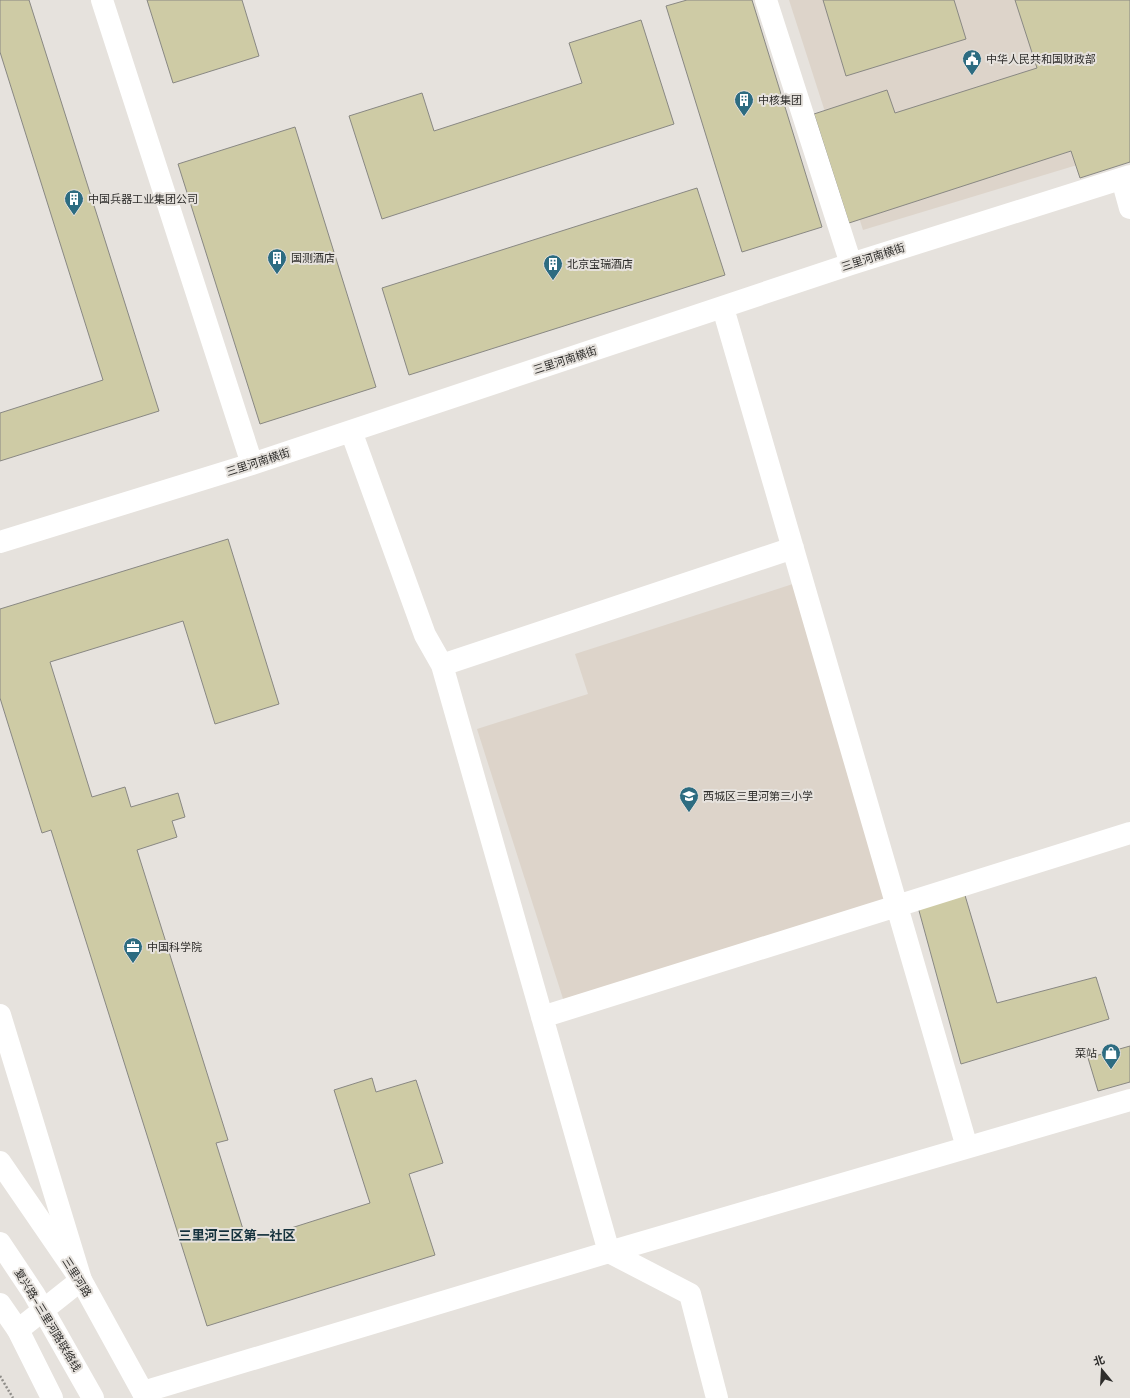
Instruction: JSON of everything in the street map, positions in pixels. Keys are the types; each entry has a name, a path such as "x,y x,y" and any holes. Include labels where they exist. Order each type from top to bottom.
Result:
{"street":[{"path":"102,0 252,464"},
{"path":"766,0 851,264"},
{"path":"1126,177 1130,208"},
{"name":"三里河南横街","path":"0,542 252,464 851,264 1126,177"},
{"path":"723,308 964,1137"},
{"path":"351,431 425,635 442,665 609,1252 690,1294 717,1398"},
{"path":"442,665 793,548"},
{"path":"542,1017 1130,833"},
{"path":"0,1016 80,1280 18,1330"},
{"path":"144,1395 609,1252 1130,1100"},
{"name":"三里河路","path":"0,1162 80,1280 144,1395"},
{"name":"复兴路—三里河路联络线","path":"0,1243 34,1294 93,1398"},
{"path":"0,1304 18,1330 52,1398"}],"path":[{"path":"0,1376 13,1398"}],"shaded area":[{"name":"中华人民共和国财政部","path":"789,0 1129,0 1130,149 863,230"},
{"name":"西城区三里河第三小学","path":"799,582 900,897 565,1005 477,729 588,694 575,654"}],"building":[{"name":"中国兵器工业集团公司","path":"0,0 29,0 159,411 0,461 0,413 103,380 0,52"},
{"path":"147,0 242,0 259,56 173,83"},
{"name":"中核集团","path":"687,0 752,0 822,227 742,252 666,6"},
{"path":"823,0 954,0 966,39 846,76"},
{"path":"1015,0 1130,0 1130,162 1080,178 1071,151 849,223 814,114 887,90 895,113 1037,68"},
{"path":"641,20 674,124 382,219 349,116 422,93 434,131 582,83 569,43"},
{"name":"国测酒店","path":"295,127 376,387 260,424 178,164"},
{"name":"北京宝瑞酒店","path":"697,188 725,275 409,375 382,288"},
{"name":"中国科学院","path":"228,539 279,704 215,724 183,621 50,662 92,797 125,787 131,807 178,793 185,817 172,821 177,837 137,850 228,1140 216,1143 247,1242 370,1203 334,1090 372,1078 376,1092 416,1080 443,1163 409,1174 435,1255 207,1326 51,830 42,833 0,698 0,609"},
{"path":"964,892 997,1003 1096,977 1109,1019 961,1064 918,907"},
{"name":"菜站","path":"1130,1046 1130,1082 1098,1091 1088,1058"}],"place":[{"name":"中华人民共和国财政部","path":"972,76"},
{"name":"中核集团","path":"744,117"},
{"name":"中国兵器工业集团公司","path":"74,216"},
{"name":"国测酒店","path":"277,275"},
{"name":"北京宝瑞酒店","path":"553,281"},
{"name":"西城区三里河第三小学","path":"689,813"},
{"name":"中国科学院","path":"133,964"},
{"name":"菜站","path":"1111,1070"}],"district":[{"name":"三里河三区第一社区","path":"237,1235"}]}
